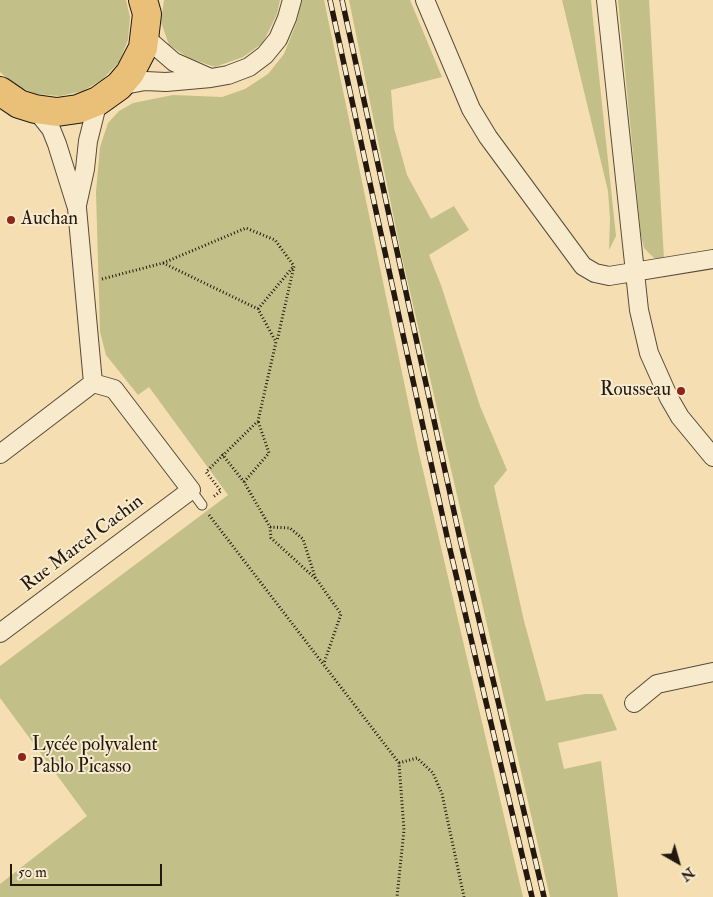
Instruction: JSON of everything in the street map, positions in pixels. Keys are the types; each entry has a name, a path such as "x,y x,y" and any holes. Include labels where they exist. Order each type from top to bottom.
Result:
{"main road":[{"path":"0,92 19,104 57,112 78,109 108,94 138,57 145,37 147,14 143,0"}],"street":[{"path":"77,208 85,169 88,141 108,94 145,81 166,82 211,78 249,68 265,55 278,39 292,0"},
{"path":"425,0 471,109 488,137 583,266 595,273 609,276 713,259"},
{"path":"606,0 639,310 650,353 669,398 680,417 713,457"},
{"path":"145,37 174,62 211,78"},
{"path":"36,109 51,129 77,208 92,383"},
{"path":"0,454 92,383"},
{"path":"92,383 114,389 191,490"},
{"name":"Rue Marcel Cachin","path":"0,633 191,490"},
{"path":"634,703 657,684 713,672"}],"lane":[{"path":"191,490 202,505"}],"path":[{"path":"84,284 163,263 246,228 275,240 294,266 258,421 269,453 244,482"},
{"path":"163,263 258,309 276,342"},
{"path":"258,309 294,266"},
{"path":"258,421 222,454 206,472 221,491 202,505 399,763 404,830 398,897"},
{"path":"222,454 244,482 270,527 271,538 317,580 342,614 323,664"},
{"path":"270,527 290,528 303,539 317,580"},
{"path":"399,763 417,758 433,773 442,794 464,897"}],"shaded area":[{"path":"0,0 126,0 130,17 128,40 119,62 103,79 83,91 60,96 36,94 15,85 0,72"},
{"path":"164,0 280,0 277,14 263,43 243,57 215,67 189,58 169,45 161,22"},
{"path":"302,0 324,0 418,449 523,897 0,897 0,884 87,816 0,698 0,666 228,495 149,387 138,395 106,355 100,332 96,192 100,147 108,123 119,111 133,103 173,95 222,97 245,89 268,74 284,54 296,24"},
{"path":"349,0 410,0 442,77 391,90 394,128 407,175 431,219 454,206 469,230 429,255 441,285 480,406 507,470 494,486 524,621 546,701 585,694 602,694 617,730 558,743 564,769 601,761 618,897 550,897 401,253"},
{"path":"562,0 591,0 616,236 609,250 610,219 608,191"},
{"path":"618,0 649,0 664,259 654,258 644,248 641,235"}],"railway":[{"path":"330,0 448,541 532,897"},
{"path":"342,0 460,539 544,897"}],"place":[{"name":"Auchan","path":"11,220"},
{"name":"Rousseau","path":"681,391"},
{"name":"Lycée polyvalent Pablo Picasso","path":"22,757"}]}
